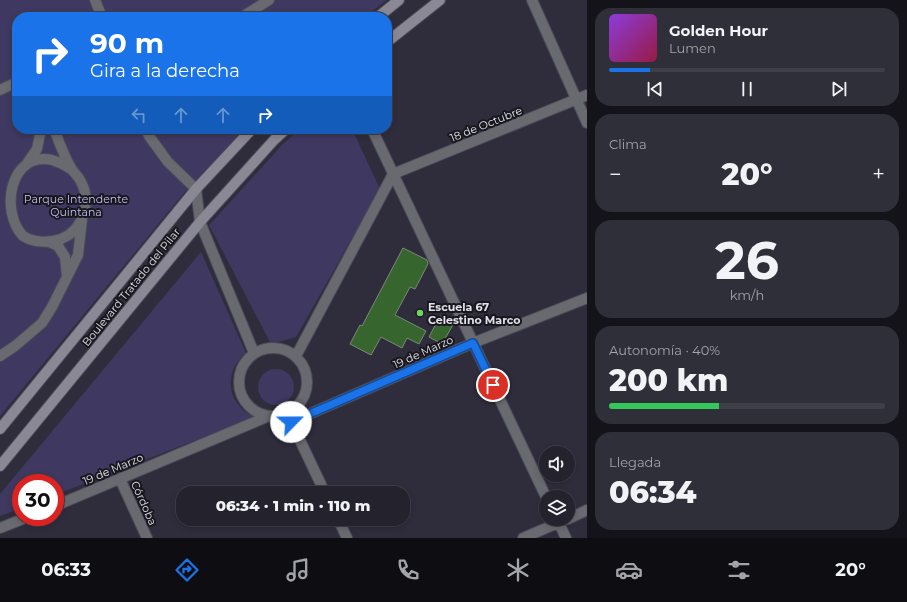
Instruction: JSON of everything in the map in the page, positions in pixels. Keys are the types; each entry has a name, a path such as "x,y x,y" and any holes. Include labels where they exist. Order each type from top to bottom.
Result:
{"main road":[{"path":"384,12 399,0"},
{"path":"392,38 440,0"},
{"name":"Boulevard Tratado del Pilar","path":"0,429 196,188 247,134"},
{"name":"Boulevard Tratado del Pilar","path":"2,461 200,222 281,134"}],"street":[{"path":"95,0 100,12"},
{"path":"250,12 269,0"},
{"path":"532,0 587,123"},
{"path":"0,90 12,84"},
{"name":"18 de Octubre","path":"393,174 587,95"},
{"path":"40,134 37,149 28,162 17,170 9,180 4,192 3,205 6,218 13,228 23,237 36,241 49,242 58,246 65,257 67,277"},
{"path":"0,356 15,346 42,323 52,307 78,255 82,219 86,206 85,192 80,180 71,169 56,134"},
{"path":"148,134 168,162 196,188 200,222 254,353"},
{"path":"374,134 543,490"},
{"path":"28,162 51,160 62,163 71,169"},
{"path":"296,356 393,174"},
{"path":"49,242 62,238 74,230 82,219"},
{"name":"19 de Marzo","path":"289,418 587,298"},
{"path":"274,348 285,350 296,356 303,365 307,376 307,387 303,398 289,418 269,416 258,413 248,406 242,397 238,380 242,367 254,353 274,348"},
{"name":"19 de Marzo","path":"64,502 269,416"},
{"path":"289,418 322,486"},
{"name":"Córdoba","path":"120,479 147,538"},
{"path":"575,515 587,510"},
{"path":"0,528 12,523"},
{"path":"341,526 347,538"},
{"path":"523,538 550,526"},
{"path":"564,526 566,538"}],"green space":[{"name":"Parque Intendente Quintana","path":"0,0 387,0 371,12 12,12 12,134 241,134 184,193 0,416"},
{"path":"294,134 354,134 380,189 296,337 271,344 209,225 283,144"},
{"path":"201,252 246,353 238,361 233,370 231,388 238,405 255,417 64,491 64,474 17,474"},
{"path":"280,369 289,374 293,380 293,394 289,400 280,405 272,405 263,400 259,394 258,383 263,374 269,370"},
{"path":"12,480 12,511 0,516 0,494"}],"building":[{"path":"403,248 427,260 428,264 415,289 410,287 395,315 426,331 419,344 407,338 402,348 381,337 371,355 350,344 360,325 362,326"},
{"path":"440,316 454,323 442,344 429,337"}],"place":[{"name":"Escuela 67 Celestino Marco","path":"420,313"}],"route":[{"path":"291,422 473,343 493,385"}]}
